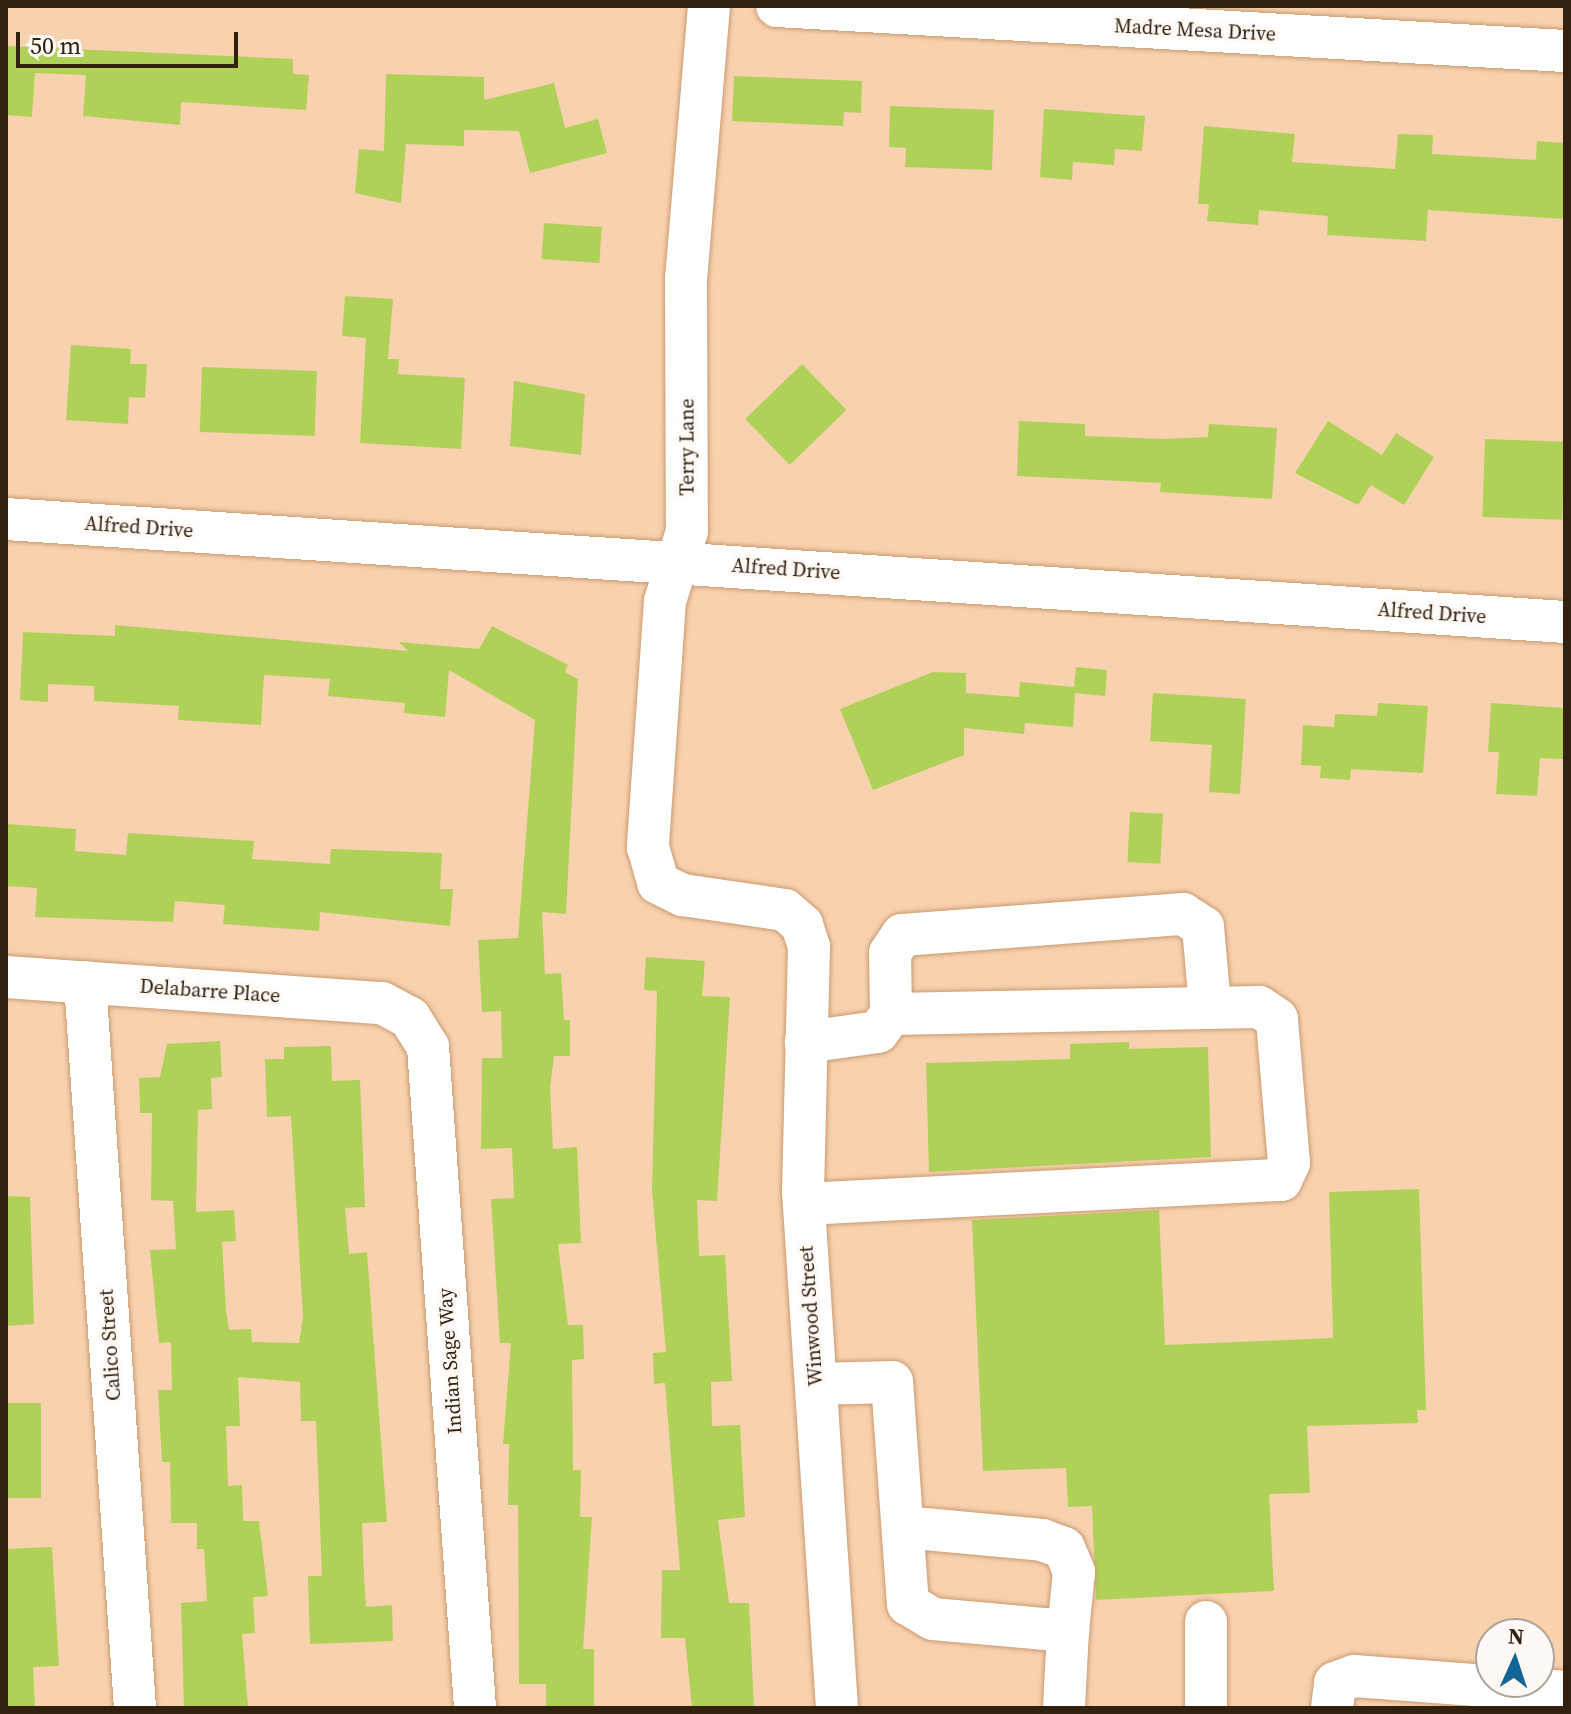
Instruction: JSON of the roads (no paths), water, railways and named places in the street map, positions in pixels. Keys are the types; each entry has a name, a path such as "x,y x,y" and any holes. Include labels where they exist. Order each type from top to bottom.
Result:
{"street":[{"name":"Terry Lane","path":"709,6 686,278 687,531 665,601 648,847 658,883 683,895 785,910 802,925"},
{"name":"Madre Mesa Drive","path":"777,6 1565,51"},
{"name":"Alfred Drive","path":"6,519 1565,622"},
{"path":"806,1042 878,1032 891,1014 890,953 902,935 1183,914 1203,927 1210,1005"},
{"name":"Winwood Street","path":"802,925 809,947 804,1204 837,1708"},
{"name":"Delabarre Place","path":"6,977 382,1003 410,1018"},
{"name":"Calico Street","path":"85,982 135,1708"},
{"path":"804,1204 1281,1180 1289,1163 1277,1019 1259,1007 1210,1005 891,1014"},
{"name":"Indian Sage Way","path":"410,1018 428,1047 475,1708"},
{"path":"816,1384 884,1380 897,1389 903,1527 913,1612 1068,1631"},
{"path":"903,1527 1064,1548 1074,1572 1064,1708"},
{"path":"1206,1622 1206,1708"},
{"path":"1332,1708 1335,1683 1354,1676 1565,1692"}]}
